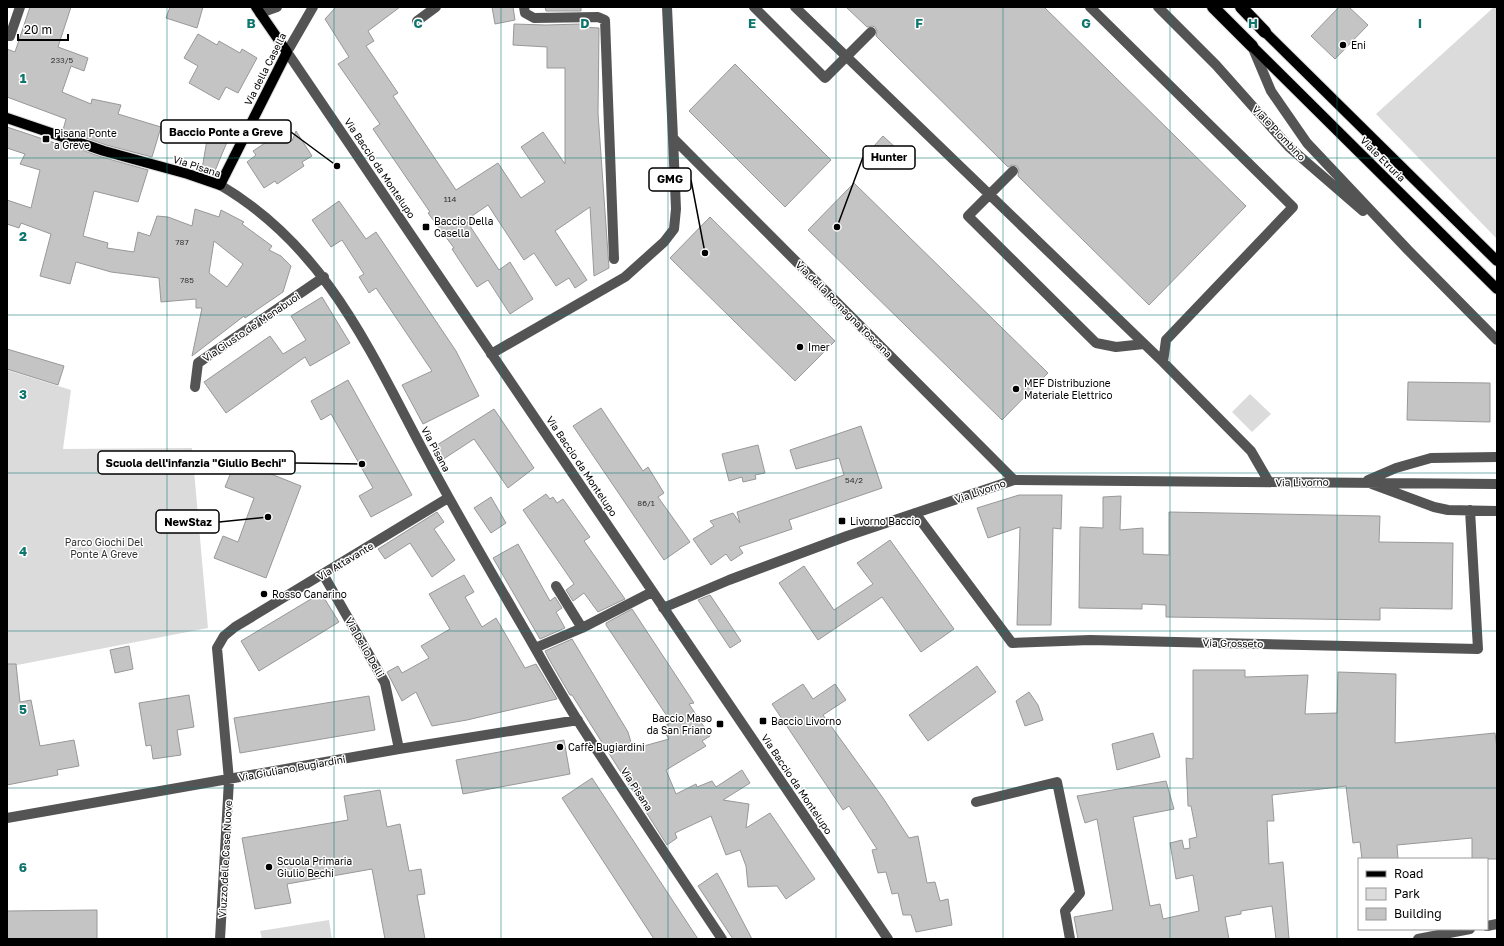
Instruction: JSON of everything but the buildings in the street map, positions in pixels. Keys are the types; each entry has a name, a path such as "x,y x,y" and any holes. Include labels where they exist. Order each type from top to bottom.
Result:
{"highway":[{"path":"1212,7 1252,46"},
{"path":"1241,7 1265,32"}],"main road":[{"name":"Via Baccio da Montelupo","path":"258,10 287,52"},
{"name":"Viale Etruria","path":"1265,32 1497,261"},
{"name":"Viale Etruria","path":"1252,46 1497,289"},
{"name":"Via della Casella","path":"220,185 287,52"},
{"name":"Via Pisana","path":"7,118 104,151 188,174 220,185"}],"street":[{"path":"7,36 10,36 20,7"},
{"path":"258,10 277,7"},
{"name":"Via della Casella","path":"287,52 313,7"},
{"path":"417,20 436,7"},
{"path":"524,7 525,13 534,18 598,17 604,20 614,259"},
{"path":"491,354 625,276 664,242 674,228 676,208 667,7"},
{"path":"754,7 825,78 871,32"},
{"path":"795,7 1163,362 1252,451 1269,482"},
{"path":"1090,7 1293,207 1166,340 1163,362"},
{"name":"Viale Piombino","path":"1158,7 1216,65 1289,147 1408,250"},
{"name":"Viale Piombino","path":"1252,46 1271,91 1295,129 1408,250 1497,340"},
{"name":"Via Baccio da Montelupo","path":"287,52 888,939"},
{"name":"Via della Romagna Toscana","path":"673,138 1014,480"},
{"path":"1013,171 968,216 1096,343 1116,346 1144,344"},
{"name":"Via Pisana","path":"220,185 240,197 268,219 304,254 324,277 358,327 448,498 535,648 578,720 722,939"},
{"name":"Via Giusto de' Menabuoi","path":"195,387 198,363 324,277"},
{"name":"Via Livorno","path":"1364,482 1396,468 1431,458 1497,457"},
{"name":"Via Livorno","path":"663,608 729,580 847,536 1014,480 1497,484"},
{"name":"Via Livorno","path":"1364,482 1434,507 1448,510 1497,511"},
{"name":"Via Attavante","path":"229,780 217,648 224,636 235,626 448,498"},
{"name":"Via Grosseto","path":"915,513 1012,643 1090,640 1478,649 1470,510"},
{"name":"Via Dello Delli","path":"323,574 385,683 399,749"},
{"path":"556,586 582,628"},
{"path":"535,648 582,628 652,592"},
{"name":"Via Giuliano Bugiardini","path":"7,818 399,749 578,720"},
{"name":"Viuzzo delle Case Nuove","path":"220,939 229,780"},
{"path":"976,802 1057,782 1080,893 1065,911 1070,939"},
{"path":"1418,939 1465,930"}],"green space":[{"path":"1494,7 1497,7 1497,239 1376,114"},
{"name":"Parco Giochi Del Ponte A Greve","path":"7,370 71,390 63,449 192,448 208,628 7,667"},
{"path":"1250,394 1271,414 1252,432 1232,412"},
{"path":"329,920 332,939 262,939 260,931"}],"place":[{"name":"Eni","path":"1343,45"},
{"name":"Pisana Ponte a Greve","path":"46,139"},
{"name":"Baccio Ponte a Greve","path":"337,166"},
{"name":"Baccio Della Casella","path":"426,227"},
{"name":"Hunter","path":"837,227"},
{"name":"GMG","path":"705,253"},
{"name":"Imer","path":"800,347"},
{"name":"MEF Distribuzione Materiale Elettrico","path":"1016,389"},
{"name":"Scuola dell'infanzia \"Giulio Bechi\"","path":"362,464"},
{"name":"NewStaz","path":"268,517"},
{"name":"Livorno Baccio","path":"842,521"},
{"name":"Rosso Canarino","path":"264,594"},
{"name":"Baccio Livorno","path":"763,721"},
{"name":"Baccio Maso da San Friano","path":"720,724"},
{"name":"Caffè Bugiardini","path":"560,747"},
{"name":"Scuola Primaria Giulio Bechi","path":"269,867"}]}
